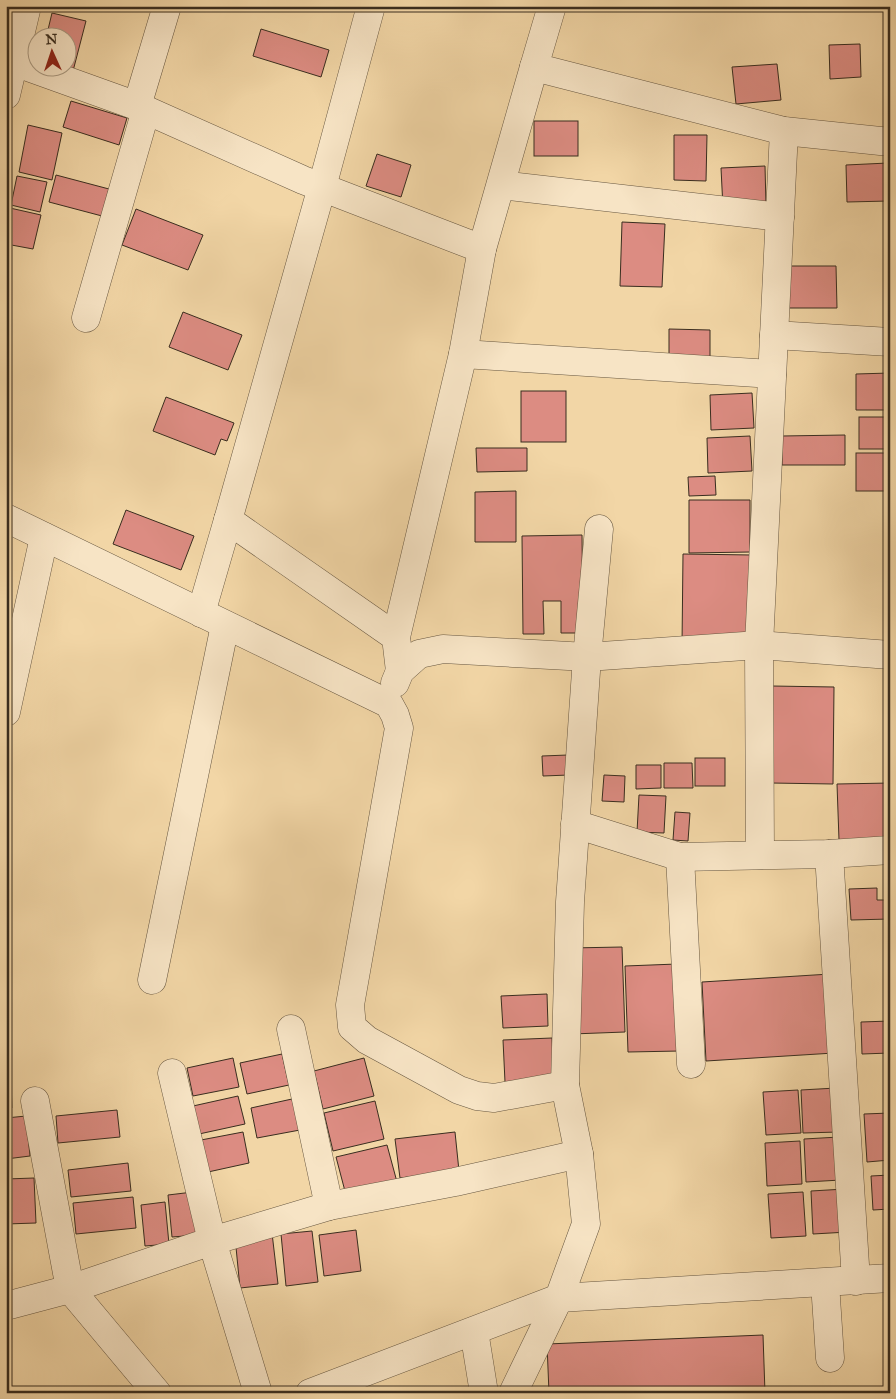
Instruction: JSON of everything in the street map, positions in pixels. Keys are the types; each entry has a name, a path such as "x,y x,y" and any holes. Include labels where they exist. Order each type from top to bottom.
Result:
{"street":[{"path":"6,94 10,60 27,6"},
{"path":"86,318 167,6"},
{"path":"201,613 322,187 371,6"},
{"path":"388,704 400,670 396,637 463,354 482,249 552,6"},
{"path":"10,60 142,108 322,187 482,249"},
{"path":"534,67 784,131 890,142"},
{"path":"760,856 759,645 784,131"},
{"path":"501,185 780,216"},
{"path":"774,335 890,342"},
{"path":"463,354 772,374"},
{"path":"6,518 388,704 395,715 399,728 350,1005 352,1027 367,1040 459,1090 477,1096 494,1098 565,1085"},
{"path":"228,520 396,637"},
{"path":"513,1393 559,1298 586,1224 579,1154 565,1085 570,902 587,657 599,529"},
{"path":"6,712 44,537"},
{"path":"152,980 225,625"},
{"path":"400,670 419,654 443,649 587,657 759,645 890,655"},
{"path":"575,824 680,857 829,854 890,850"},
{"path":"829,854 856,1281"},
{"path":"680,857 691,1064"},
{"path":"291,1029 329,1206"},
{"path":"172,1073 212,1241 258,1393"},
{"path":"36,1101 70,1289 157,1393"},
{"path":"6,1306 70,1289 212,1241 329,1206 455,1182 579,1154"},
{"path":"310,1393 559,1298 890,1278"},
{"path":"824,1283 830,1358"},
{"path":"474,1330 484,1393"}],"building":[{"path":"52,13 86,21 78,52 78,28 48,28"},
{"path":"261,29 329,50 321,77 253,56"},
{"path":"860,44 861,77 830,79 829,45"},
{"path":"777,64 781,100 736,104 732,67"},
{"path":"71,101 127,118 119,145 63,127"},
{"path":"534,121 578,121 578,156 534,156"},
{"path":"28,125 62,133 52,180 19,172"},
{"path":"674,135 707,135 706,181 674,180"},
{"path":"377,154 411,165 401,197 366,186"},
{"path":"888,163 889,201 847,202 846,165"},
{"path":"765,166 766,206 723,208 721,168"},
{"path":"56,175 109,189 102,216 49,202"},
{"path":"17,176 47,182 40,212 11,205"},
{"path":"10,208 41,215 33,249 6,244 6,228"},
{"path":"136,209 203,235 188,270 122,245"},
{"path":"622,222 665,224 662,287 620,286"},
{"path":"787,266 836,266 837,308 788,308"},
{"path":"183,312 242,335 228,370 169,347"},
{"path":"669,329 710,330 710,357 669,357"},
{"path":"890,373 890,410 856,410 856,374"},
{"path":"521,391 566,391 566,442 521,442"},
{"path":"752,393 754,428 711,430 710,395"},
{"path":"166,397 234,423 227,441 221,439 215,455 153,431"},
{"path":"859,417 890,417 890,449 859,449"},
{"path":"845,435 845,465 782,465 782,436"},
{"path":"750,436 752,471 708,473 707,438"},
{"path":"476,448 527,448 527,471 477,472"},
{"path":"856,453 890,453 890,491 856,491"},
{"path":"715,476 716,495 689,496 688,477"},
{"path":"516,491 516,542 475,542 475,492"},
{"path":"689,500 750,500 750,552 689,553"},
{"path":"126,510 194,536 181,570 113,544"},
{"path":"582,535 583,633 561,633 561,601 543,601 544,634 523,634 522,536"},
{"path":"683,554 752,555 751,645 682,645"},
{"path":"772,686 834,687 833,784 771,783"},
{"path":"568,755 569,775 543,776 542,756"},
{"path":"695,758 725,758 725,786 695,786"},
{"path":"664,763 692,763 693,788 664,788"},
{"path":"636,765 661,765 661,788 636,789"},
{"path":"604,775 625,776 624,802 602,801"},
{"path":"890,783 890,839 839,840 837,784"},
{"path":"639,795 666,796 664,833 637,832"},
{"path":"675,812 690,813 688,841 673,840"},
{"path":"877,888 877,900 890,900 890,919 851,920 849,889"},
{"path":"622,947 625,1032 572,1034 570,948"},
{"path":"677,964 680,1051 628,1052 625,966"},
{"path":"830,974 834,1053 706,1061 702,982"},
{"path":"547,994 548,1026 503,1028 501,996"},
{"path":"890,1021 890,1053 862,1054 861,1022"},
{"path":"552,1038 554,1081 505,1082 503,1040"},
{"path":"282,1054 289,1085 247,1094 240,1063"},
{"path":"6,1057 10,1057 12,1108 6,1108"},
{"path":"233,1058 239,1087 193,1096 187,1068"},
{"path":"364,1058 374,1096 323,1109 314,1071"},
{"path":"836,1088 839,1132 803,1133 801,1090"},
{"path":"798,1090 801,1133 766,1135 763,1092"},
{"path":"238,1096 245,1124 199,1134 193,1106"},
{"path":"292,1099 300,1130 257,1138 251,1108"},
{"path":"375,1101 384,1139 333,1151 324,1113"},
{"path":"117,1110 120,1137 58,1143 56,1116"},
{"path":"890,1113 890,1160 867,1162 864,1114"},
{"path":"26,1116 30,1156 6,1159 6,1118"},
{"path":"243,1132 249,1163 208,1172 201,1140"},
{"path":"455,1132 459,1171 400,1178 395,1139"},
{"path":"839,1137 841,1180 806,1182 804,1139"},
{"path":"800,1141 802,1184 767,1186 765,1143"},
{"path":"387,1145 397,1182 346,1195 336,1157"},
{"path":"128,1163 131,1191 71,1197 68,1170"},
{"path":"890,1175 890,1209 873,1210 871,1176"},
{"path":"34,1178 36,1223 6,1224 6,1179"},
{"path":"845,1189 848,1232 813,1234 811,1191"},
{"path":"193,1192 197,1235 172,1237 168,1195"},
{"path":"803,1192 806,1236 771,1238 768,1194"},
{"path":"133,1197 136,1228 76,1234 73,1203"},
{"path":"165,1202 169,1244 145,1246 141,1205"},
{"path":"356,1230 361,1271 324,1276 319,1235"},
{"path":"312,1231 318,1282 286,1286 281,1234"},
{"path":"272,1233 278,1284 240,1288 235,1237"},
{"path":"763,1335 765,1393 549,1393 547,1344"}]}
